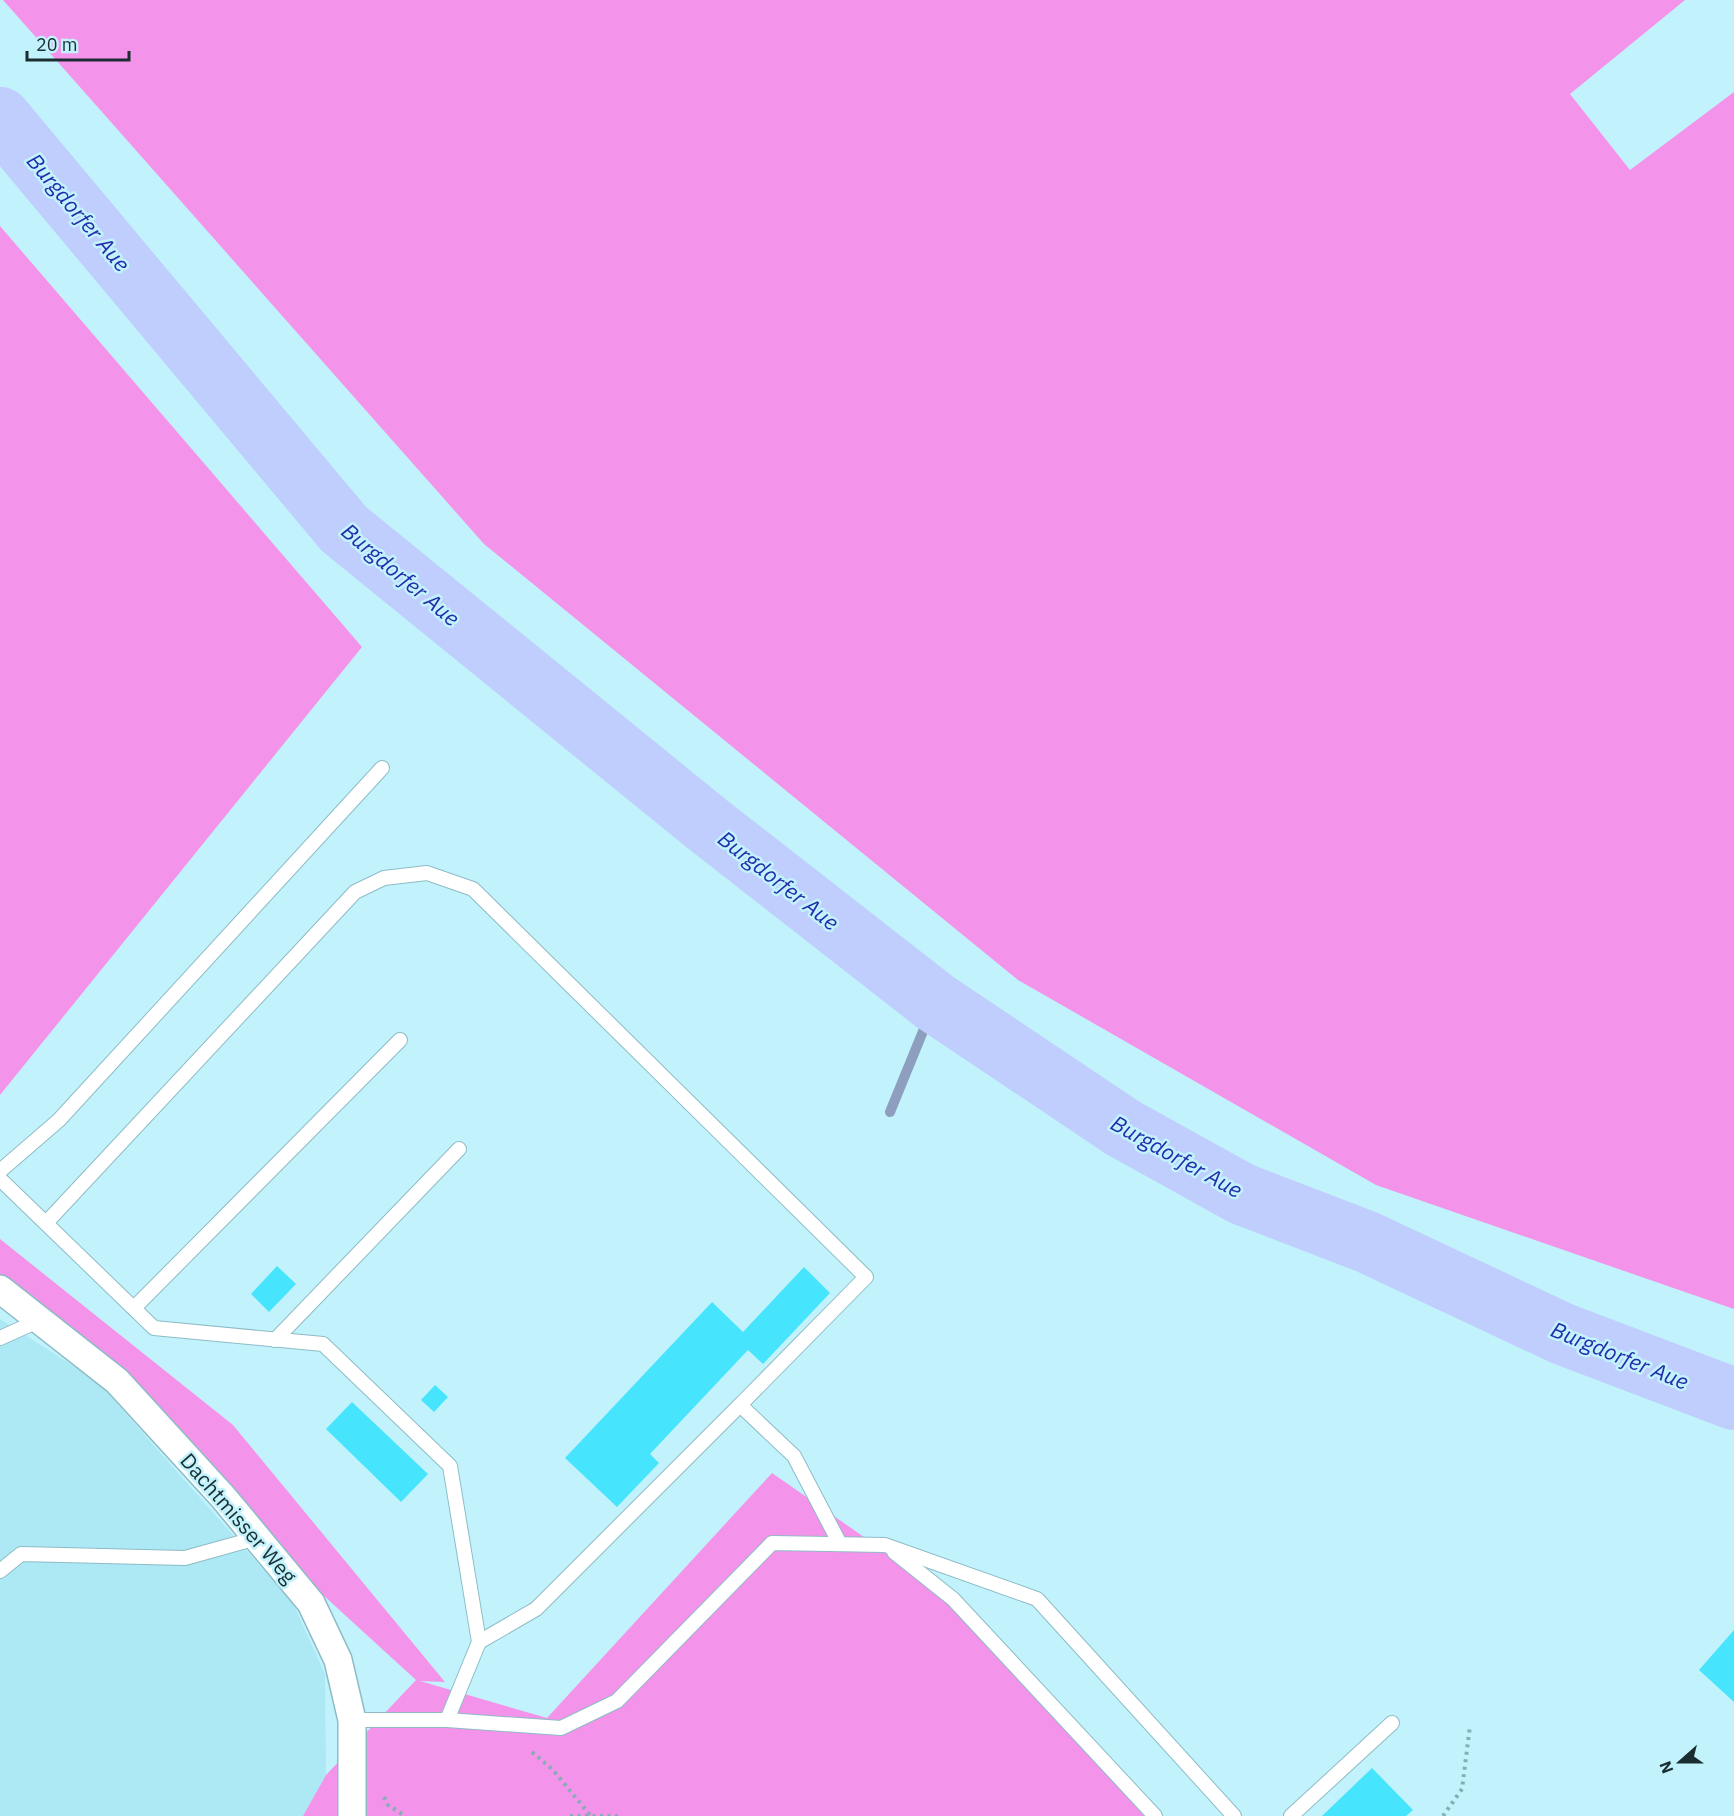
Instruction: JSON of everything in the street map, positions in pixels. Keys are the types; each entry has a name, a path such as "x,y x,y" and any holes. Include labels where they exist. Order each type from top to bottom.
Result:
{"street":[{"name":"Dachtmisser Weg","path":"0,1289 117,1381 257,1538 311,1603 338,1660 352,1720 352,1816"}],"lane":[{"path":"0,1170 59,1120 382,768"},
{"path":"46,1223 356,892 384,878 426,873 473,889 866,1277 536,1609 479,1642"},
{"path":"134,1308 400,1040"},
{"path":"275,1340 459,1149"},
{"path":"0,1179 154,1328 323,1344 450,1466 479,1642 447,1720"},
{"path":"0,1338 40,1320"},
{"path":"740,1405 794,1456 840,1544"},
{"path":"0,1571 21,1554 185,1558 257,1538"},
{"path":"352,1720 447,1720 561,1728 617,1701 772,1543 885,1545 1037,1599 1234,1816"},
{"path":"885,1545 953,1599 1155,1816"},
{"path":"1291,1816 1392,1723"}],"path":[{"path":"508,1724 521,1741 553,1770 590,1815"},
{"path":"1443,1816 1462,1789 1470,1726"},
{"path":"570,1816 622,1816"}],"shaded area":[{"path":"3,0 1685,0 1570,94 1630,170 1734,92 1734,1309 1376,1185 1018,980 484,544"},
{"path":"0,226 362,647 0,1095"},
{"path":"0,1239 233,1425 445,1682 420,1681 547,1718 772,1473 953,1599 1155,1816 303,1816 326,1775 416,1680 322,1594 241,1496 136,1387 0,1278"},
{"path":"0,1319 97,1381 293,1603 325,1674 326,1775 303,1816 0,1816"}],"building":[{"path":"277,1266 296,1284 269,1312 251,1294"},
{"path":"804,1267 830,1293 763,1364 748,1350 650,1454 659,1463 617,1507 565,1458 712,1302 743,1332"},
{"path":"435,1385 448,1397 434,1412 421,1400"},
{"path":"352,1402 428,1474 401,1502 326,1429"},
{"path":"1734,1630 1734,1702 1699,1670"},
{"path":"1372,1768 1413,1810 1406,1816 1322,1816"}],"waterway":[{"name":"Burgdorfer Aue","path":"0,118 344,529 707,824 935,1002 1123,1128 1242,1194 1367,1242 1563,1334 1734,1399"},
{"path":"890,1112 935,1002"}]}
